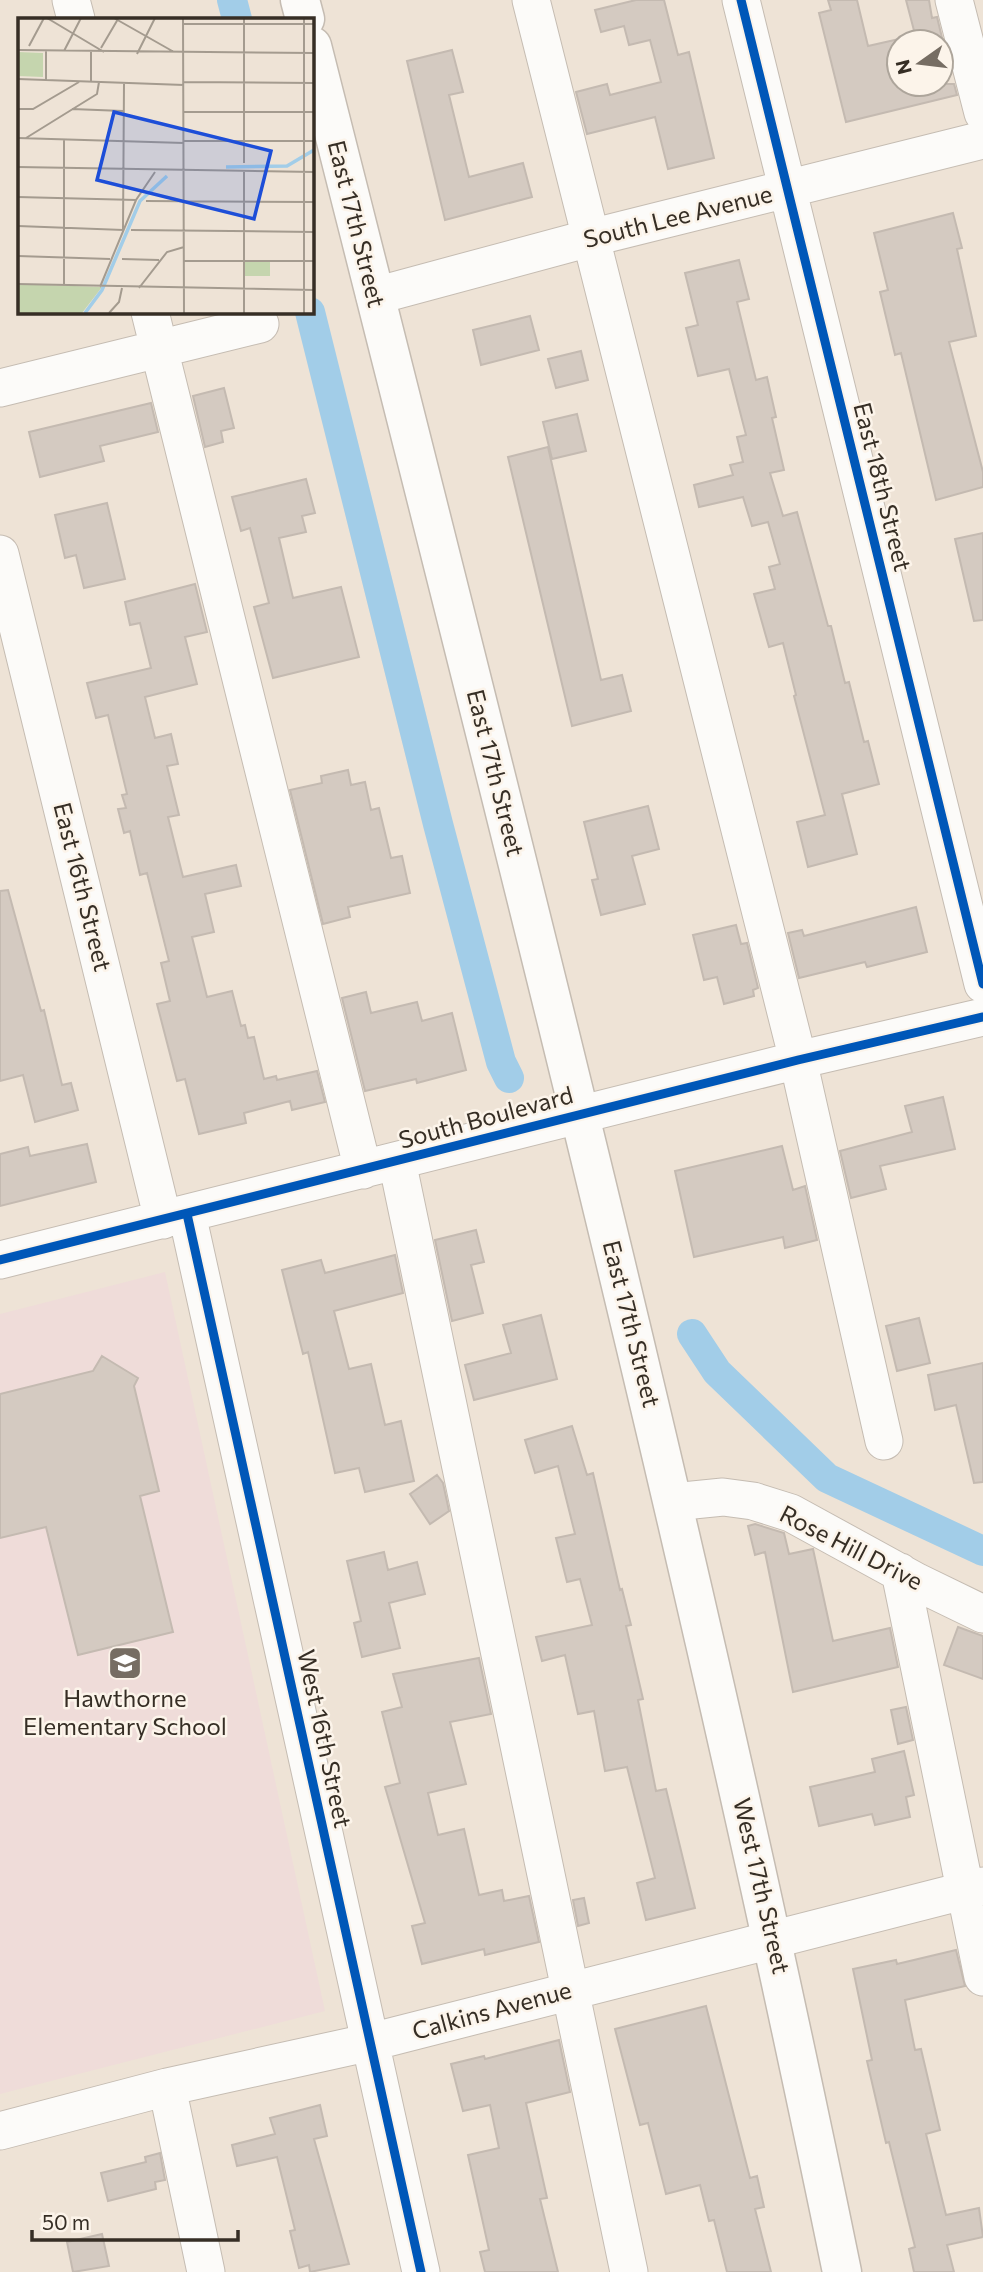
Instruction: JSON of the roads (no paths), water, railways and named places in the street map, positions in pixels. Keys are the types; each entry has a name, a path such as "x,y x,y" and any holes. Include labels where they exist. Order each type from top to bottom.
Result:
{"main road":[{"path":"300,0 305,18"},
{"name":"East 17th Street","path":"313,50 581,1113 673,1502"},
{"name":"West 17th Street","path":"673,1502 774,1939 842,2272"}],"street":[{"path":"71,0 76,18"},
{"path":"531,0 798,1060 884,1441"},
{"name":"East 18th Street","path":"741,0 983,984"},
{"path":"954,0 983,113"},
{"name":"South Lee Avenue","path":"375,296 590,238 983,140"},
{"path":"150,313 380,1166 569,1991 629,2272"},
{"path":"0,388 260,324"},
{"name":"East 16th Street","path":"0,554 175,1217"},
{"name":"South Boulevard","path":"0,1260 581,1113 983,1017"},
{"name":"West 16th Street","path":"175,1217 371,2042 421,2272"},
{"name":"Rose Hill Drive","path":"673,1502 723,1497 753,1501 792,1513 983,1614"},
{"path":"900,1572 974,1888 983,1977"},
{"name":"Calkins Avenue","path":"0,2131 167,2087 371,2042 974,1888"},
{"path":"167,2087 206,2272"}],"waterway":[{"path":"232,0 237,18"},
{"path":"310,313 438,824 501,1062 509,1078"},
{"path":"692,1334 717,1372 827,1478 983,1551"}],"place":[{"name":"Hawthorne Elementary School","path":"125,1663"}]}
